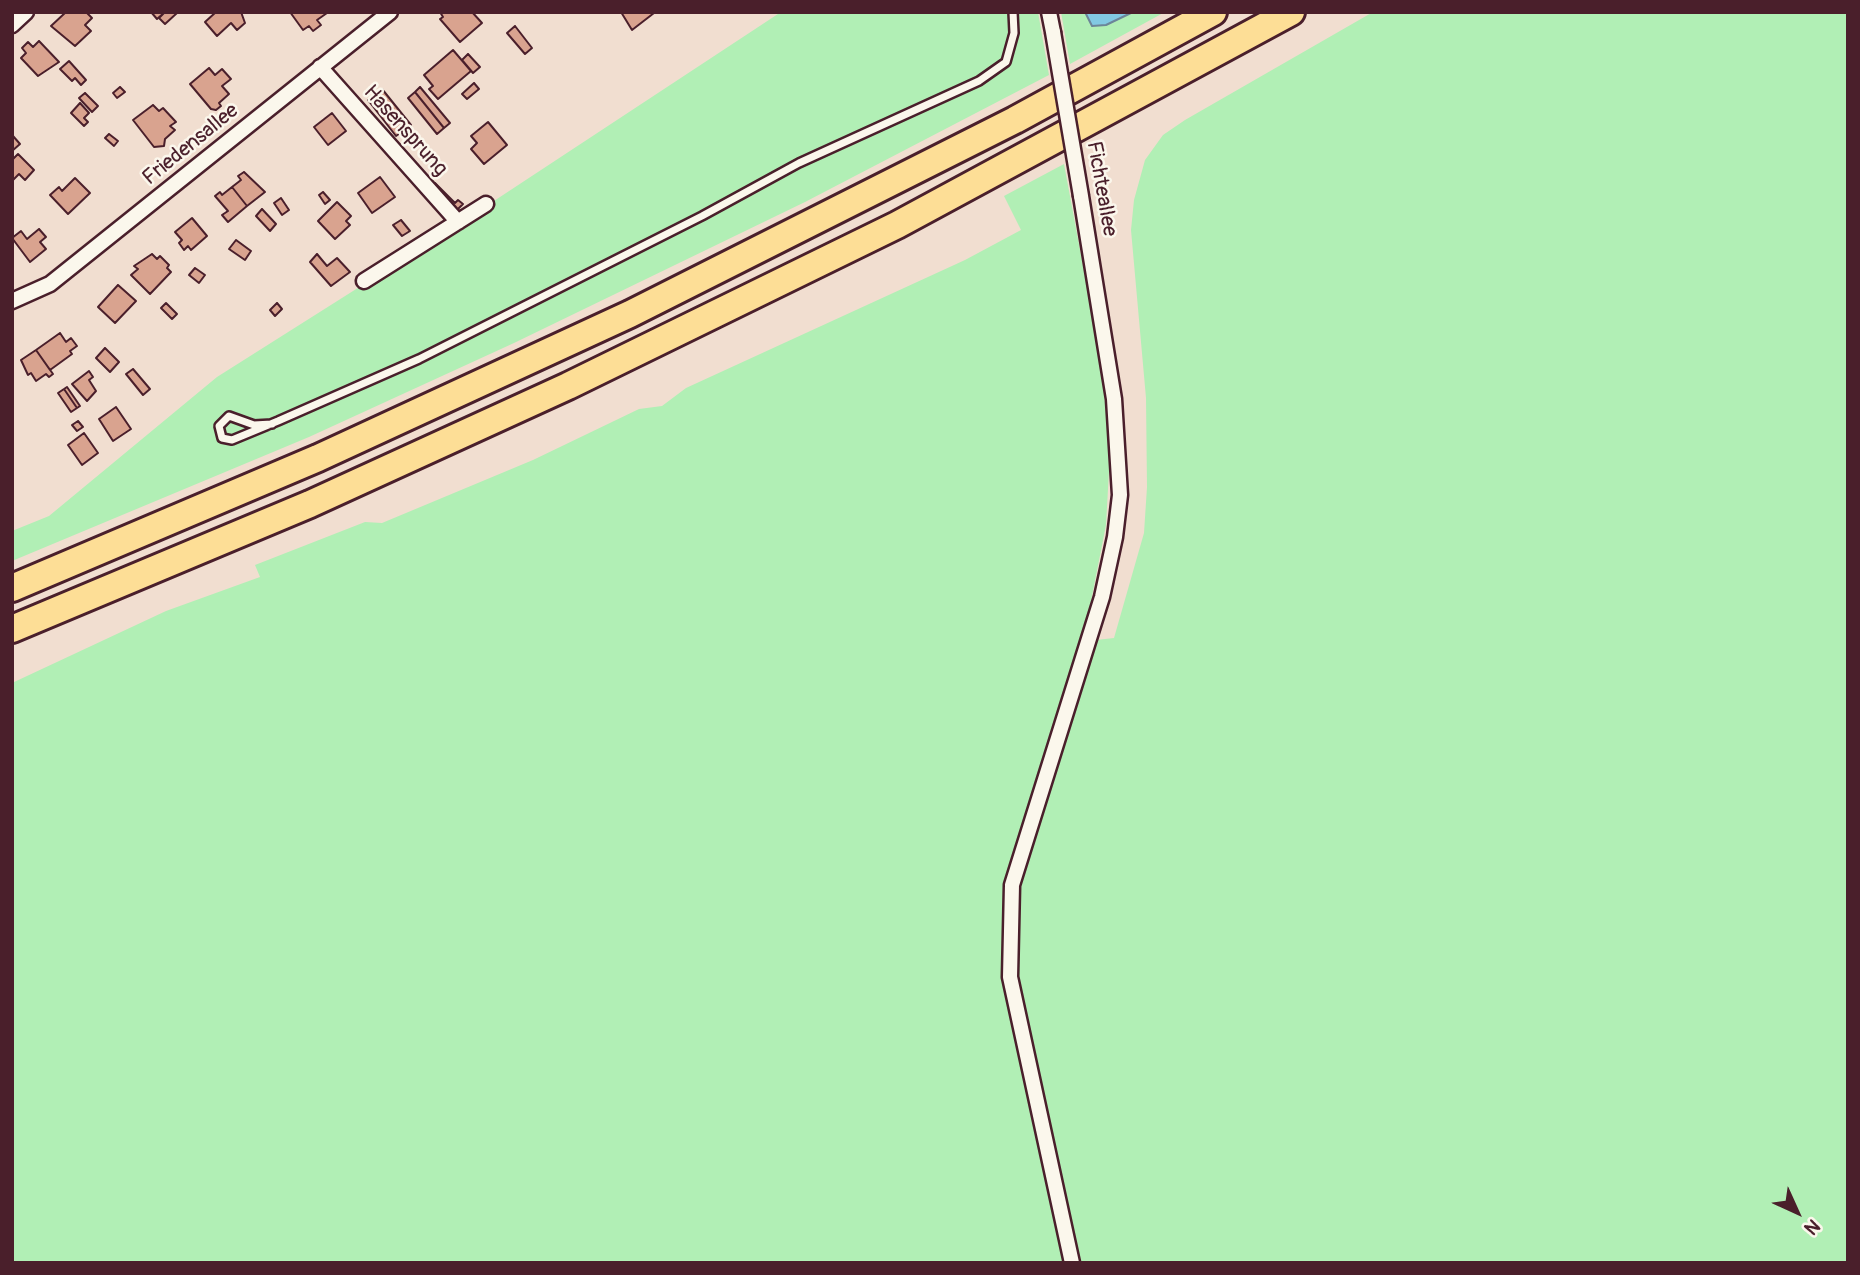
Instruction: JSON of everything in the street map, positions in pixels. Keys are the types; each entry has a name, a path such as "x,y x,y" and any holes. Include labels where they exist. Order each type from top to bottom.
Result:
{"highway":[{"path":"12,588 330,452 630,314 1015,120 1213,12"},
{"path":"12,629 310,504 591,375 897,225 1291,12"}],"street":[{"path":"12,25 26,12"},
{"name":"Friedensallee","path":"12,301 50,284 390,12"},
{"name":"Fichteallee","path":"1049,12 1111,372 1120,461 1120,495 1112,550 1098,609 1013,885 1010,977 1072,1263"},
{"name":"Hasensprung","path":"320,67 458,222"},
{"path":"364,281 486,204"}],"lane":[{"path":"272,424 254,425 229,416 219,426 222,438 228,441 272,424 502,319 799,163 997,71 1012,50 1013,12"}],"green space":[{"path":"781,12 1038,12 1049,75 805,202 514,343 309,437 12,561 12,531 49,516 217,377 459,224"},
{"path":"1061,12 1085,12 1093,26 1106,25 1133,12 1165,12 1070,64"},
{"path":"1373,12 1848,12 1848,1263 12,1263 12,683 166,611 260,577 255,565 365,522 382,523 533,460 639,409 662,406 686,388 965,260 1021,230 1004,196 1064,164 1101,362 1110,453 1106,525 1084,637 1096,640 1114,638 1144,533 1147,487 1146,398 1131,230 1134,200 1145,160 1163,135 1185,120"}],"water":[{"path":"1085,12 1133,12 1106,25 1092,26"}],"building":[{"path":"66,12 86,12 92,18 85,25 91,31 75,46 51,26"},
{"path":"151,12 165,12 157,19"},
{"path":"165,12 177,13 165,24 159,18"},
{"path":"216,12 241,12 245,23 237,30 231,23 217,36 205,22"},
{"path":"290,12 327,13 317,20 321,25 313,31 309,26 303,30"},
{"path":"440,12 472,12 482,23 460,42 440,19 443,17"},
{"path":"621,12 654,12 654,13 632,30"},
{"path":"515,26 532,48 525,54 507,33"},
{"path":"39,41 59,62 38,76 21,58 26,53 22,48 28,42 33,47"},
{"path":"453,50 471,71 438,99 429,89 433,86 424,75"},
{"path":"468,54 480,67 473,73 462,60"},
{"path":"69,61 86,80 81,85 75,78 72,81 60,69"},
{"path":"209,68 215,75 222,69 231,79 222,86 229,94 216,110 211,109 190,84"},
{"path":"474,83 479,89 467,99 462,94"},
{"path":"120,87 125,92 117,98 113,93"},
{"path":"420,87 450,123 444,128 415,92"},
{"path":"382,89 411,125 396,136 368,100"},
{"path":"415,92 444,128 437,134 408,98"},
{"path":"85,93 98,106 92,112 79,98"},
{"path":"80,103 89,113 84,118 88,122 84,126 71,113"},
{"path":"153,105 159,111 163,108 176,122 170,126 175,130 165,139 164,146 154,147 133,120"},
{"path":"332,113 346,131 328,145 314,127"},
{"path":"488,122 507,145 484,164 471,149 477,143 471,136"},
{"path":"109,134 118,141 114,146 105,138"},
{"path":"12,136 20,144 12,151"},
{"path":"18,154 34,170 25,180 19,174 12,181 12,160"},
{"path":"244,172 265,192 247,206 232,187 241,180 238,176"},
{"path":"380,177 395,197 372,213 358,193"},
{"path":"75,178 90,193 68,214 50,195 59,187 62,191"},
{"path":"435,183 455,203 458,200 463,204 455,212 431,187"},
{"path":"232,187 247,206 228,222 222,215 228,211 215,196 220,192 222,195"},
{"path":"323,192 330,200 325,204 319,195"},
{"path":"281,198 289,210 282,215 274,203"},
{"path":"337,202 351,216 346,221 350,225 335,239 318,221"},
{"path":"262,209 276,224 270,231 256,216"},
{"path":"192,218 207,236 191,250 188,246 184,250 179,243 182,240 175,232"},
{"path":"401,220 410,231 402,236 393,225"},
{"path":"39,229 46,237 40,242 46,249 30,262 12,238 21,231 27,239"},
{"path":"236,240 251,251 245,260 229,249"},
{"path":"152,254 157,259 160,256 169,265 167,268 171,272 150,294 131,275 138,269 134,266"},
{"path":"317,254 327,266 337,258 350,272 331,286 310,262"},
{"path":"195,268 205,275 199,283 189,275"},
{"path":"118,285 136,301 115,323 98,307"},
{"path":"166,303 177,314 172,319 161,308"},
{"path":"277,303 282,309 275,316 270,310"},
{"path":"60,333 66,342 71,338 77,346 70,351 72,354 50,370 36,350"},
{"path":"105,348 119,362 110,372 96,358"},
{"path":"36,350 53,374 49,377 46,374 36,381 31,373 28,375 21,360"},
{"path":"133,369 150,389 143,395 126,374"},
{"path":"89,371 93,377 89,380 96,391 87,401 72,384"},
{"path":"67,387 80,406 77,408 64,389"},
{"path":"64,389 77,408 71,412 58,393"},
{"path":"116,407 131,429 113,441 99,419"},
{"path":"78,421 83,427 77,431 72,425"},
{"path":"84,433 98,453 82,465 68,445"}]}
